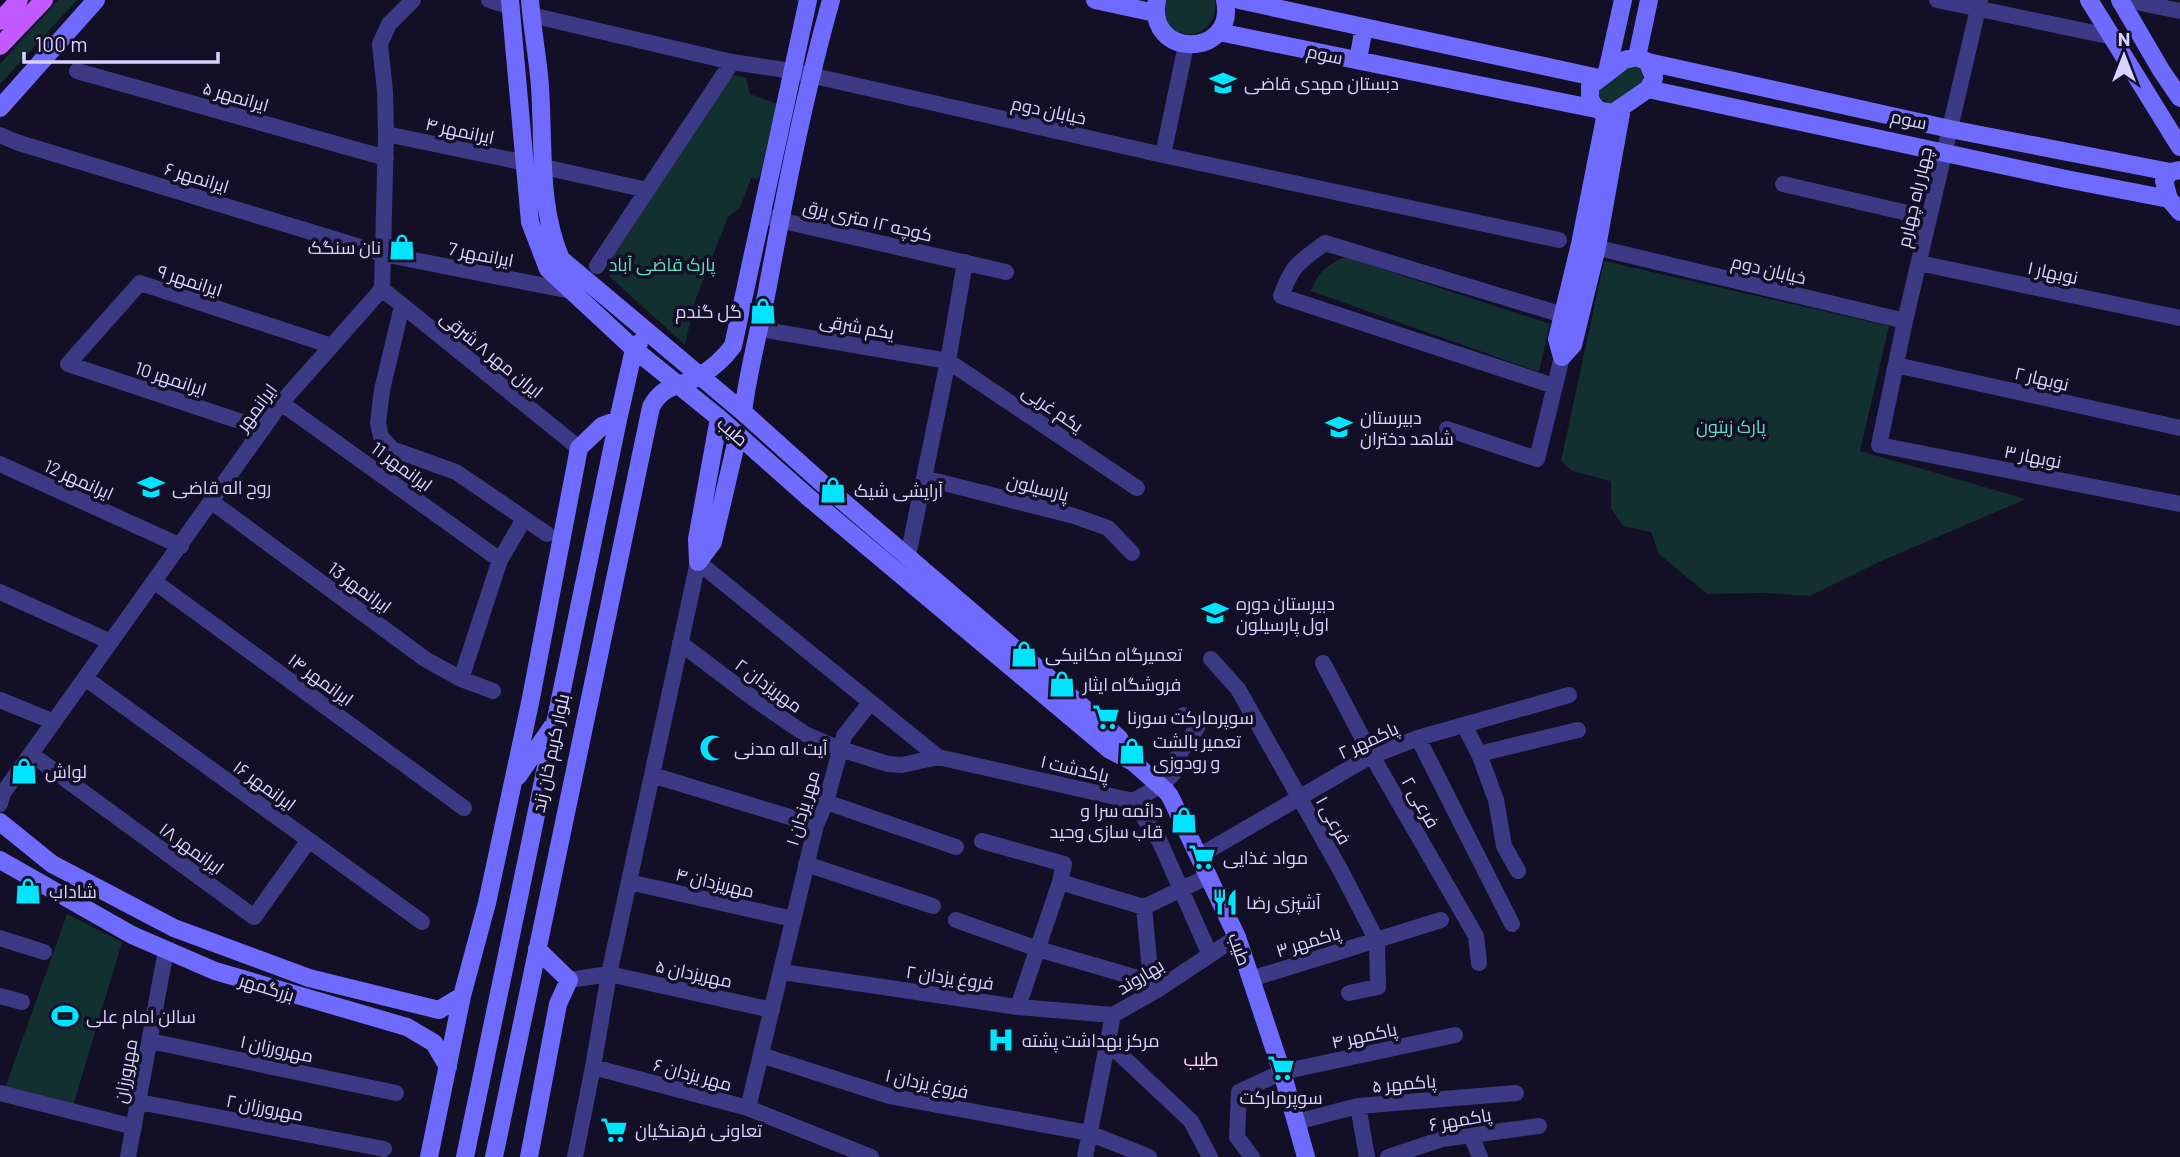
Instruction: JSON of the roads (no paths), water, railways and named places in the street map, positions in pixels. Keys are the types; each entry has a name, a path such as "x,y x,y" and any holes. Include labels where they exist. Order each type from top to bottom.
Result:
{"main road":[{"path":"0,20 19,0"},
{"path":"0,46 44,0"},
{"path":"0,108 96,0"},
{"path":"429,1157 462,996 512,784 554,539 579,448 632,400 643,403 650,411 658,394 700,376 723,359 733,346 808,0"},
{"path":"743,412 747,381 760,329 810,76 831,0"},
{"path":"1095,0 1156,6 1157,23 1164,34 1186,45 1198,45 1219,32 1225,21 1225,0"},
{"name":"سوم","path":"1240,0 1492,55 1603,75"},
{"path":"1603,75 1623,0"},
{"path":"1608,110 1648,89 1654,78 1643,59 1649,0"},
{"path":"2089,0 2180,147"},
{"path":"2120,0 2180,98"},
{"name":"طیب","path":"510,4 530,222 548,269 634,349 719,418 808,497 1110,750 1133,762 1170,796 1237,937 1282,1072 1306,1157"},
{"name":"طیب","path":"531,8 540,83 546,204 552,238 561,259 743,412 1119,738 1133,762"},
{"path":"1358,60 1364,27"},
{"name":"سوم","path":"1219,32 1608,110"},
{"path":"1487,86 1492,55"},
{"path":"1608,110 1590,100 1590,86 1624,60 1643,59"},
{"name":"سوم","path":"1643,59 2071,154 2175,171"},
{"name":"سوم","path":"1648,89 2066,179 2174,206"},
{"path":"1796,121 1801,96"},
{"path":"1562,357 1573,345 1608,110"},
{"path":"2066,179 2071,154"},
{"path":"2174,206 2164,181 2175,171"},
{"path":"1562,357 1557,340 1588,245"},
{"path":"634,349 649,333"},
{"name":"بلوار کریم خان زند","path":"465,1157 634,349"},
{"name":"بلوار کریم خان زند","path":"494,1157 650,411"},
{"path":"698,562 696,539 719,418"},
{"path":"698,562 713,542 738,435"},
{"path":"714,447 723,444 731,447 734,454"},
{"path":"897,572 908,556"},
{"path":"512,784 557,719"},
{"name":"بزرگمهر","path":"0,822 52,864 174,928 301,974 439,1010 462,996"},
{"name":"بزرگمهر","path":"0,860 121,929 215,971 407,1027 434,1042 448,1067"},
{"path":"529,1157 558,1004 569,980 537,949"},
{"path":"296,995 301,974"}],"street":[{"path":"382,289 386,134 380,44 389,24 413,0"},
{"path":"489,0 510,4"},
{"path":"1937,0 1979,4 2113,37"},
{"path":"2126,0 2180,11"},
{"name":"چهار راه چهارم","path":"1905,321 1979,4"},
{"name":"خیابان دوم","path":"531,8 732,62 792,71 1163,155 1559,240"},
{"path":"1163,155 1186,45"},
{"path":"597,266 732,62"},
{"path":"2161,70 2180,75"},
{"name":"ایرانمهر ۵","path":"77,71 386,158"},
{"name":"ایرانمهر ۴","path":"386,134 526,163"},
{"name":"ایرانمهر ۶","path":"0,135 383,254"},
{"path":"544,167 647,190"},
{"path":"1783,184 1929,218"},
{"name":"کوچه ۱۲ متری برق","path":"762,216 1006,272"},
{"path":"1554,386 1281,296 1296,264 1325,243 1563,315"},
{"name":"خیابان دوم","path":"1588,245 1905,321"},
{"name":"ایرانمهر 7","path":"383,254 571,291"},
{"path":"908,556 948,361 965,262"},
{"name":"نوبهار ۱","path":"1919,263 2180,318"},
{"name":"ایرانمهر ۹","path":"68,364 140,284 332,346"},
{"name":"ایران مهر ٨ شرقی","path":"382,289 579,448"},
{"name":"ایرانمهر","path":"0,804 3,793 281,404 382,289"},
{"path":"402,306 382,390 378,423 381,437 392,449 456,472 554,539"},
{"path":"1896,365 1905,321"},
{"name":"یکم شرقی","path":"760,329 948,361"},
{"path":"1447,429 1536,459 1562,357"},
{"name":"یکم غربی","path":"948,361 1137,488"},
{"name":"ایرانمهر 10","path":"68,364 263,429"},
{"name":"نوبهار ۲","path":"1896,365 2180,428"},
{"name":"نوبهار ۳","path":"1896,365 1879,445 2180,504"},
{"name":"ایرانمهر 11","path":"281,404 500,560"},
{"name":"ایرانمهر 12","path":"0,464 181,546"},
{"name":"پارسیلون","path":"925,478 1086,520 1108,528 1132,553"},
{"name":"ایرانمهر 13","path":"212,502 425,659 461,679 493,691"},
{"path":"461,679 500,560 524,519"},
{"path":"575,1157 609,974 698,562 938,757"},
{"name":"ایرانمهر ۱۴","path":"155,582 464,808"},
{"path":"0,592 111,642"},
{"name":"مهریزدان ۲","path":"680,643 805,734 840,749"},
{"name":"فرعی ۱","path":"1211,659 1238,689 1341,871 1377,941 1378,986 1349,993"},
{"name":"فرعی ۲","path":"1323,663 1372,756 1476,936 1479,963"},
{"name":"ایرانمهر ۱۶","path":"85,678 422,922"},
{"name":"پاکمهر ۲","path":"1199,856 1372,756 1418,738 1569,695"},
{"path":"0,700 54,722"},
{"name":"مهر یزدان ۱","path":"748,1108 817,825 844,736 870,703"},
{"path":"1184,715 1198,726 1170,768 1173,774 1160,786 1133,801 1160,842 1210,955"},
{"path":"1464,724 1479,754 1496,800 1504,846 1518,872"},
{"path":"1479,754 1578,730"},
{"path":"1418,738 1512,924"},
{"name":"پاکدشت ۱","path":"840,749 888,764 902,765 938,757 1133,801"},
{"name":"ایرانمهر ۱۸","path":"31,754 254,917 309,840"},
{"path":"652,775 817,825"},
{"path":"826,802 956,847"},
{"path":"982,841 1065,864 1018,1007"},
{"path":"806,864 933,906"},
{"path":"1060,882 1144,907 1209,876"},
{"name":"مهریزدان ۴","path":"629,882 793,919"},
{"path":"956,920 1154,986 1144,907"},
{"name":"پاکمهر ۳","path":"1251,979 1441,920"},
{"name":"بهاروند","path":"1085,1157 1113,1015 1154,986 1237,937"},
{"path":"0,938 44,953"},
{"name":"مهرورزان","path":"128,1157 166,950"},
{"name":"فروغ یزدان ۲","path":"782,972 1018,1007 1113,1015"},
{"path":"569,980 609,974"},
{"name":"مهریزدان ۵","path":"609,974 772,1010"},
{"path":"0,996 22,1002"},
{"name":"پاکمهر ۴","path":"1252,1157 1237,1137 1239,1092 1282,1072 1455,1035"},
{"name":"مهرورزان ۱","path":"150,1041 396,1093"},
{"path":"1107,1042 1191,1121 1210,1157"},
{"name":"فروغ یزدان ۱","path":"761,1055 889,1096 1089,1133 1149,1157"},
{"name":"مهر یزدان ۶","path":"593,1067 748,1108 871,1157"},
{"path":"0,1093 134,1127"},
{"name":"پاکمهر ۵","path":"1296,1122 1358,1106 1517,1093"},
{"name":"مهرورزان ۲","path":"139,1102 384,1149"},
{"path":"1358,1106 1367,1157"},
{"name":"پاکمهر ۶","path":"1388,1157 1414,1153 1441,1139 1539,1126"},
{"path":"1471,1135 1480,1157"}],"place":[{"name":"دبستان مهدی قاضی","path":"1223,83"},
{"name":"نان سنگک","path":"402,247"},
{"name":"گل گندم","path":"763,311"},
{"name":"دبیرستان شاهد دختران","path":"1339,427"},
{"name":"روح اله قاضی","path":"151,487"},
{"name":"آرایشی شیک","path":"833,490"},
{"name":"دبیرستان دوره اول پارسیلون","path":"1215,613"},
{"name":"تعمیرگاه مکانیکی","path":"1024,654"},
{"name":"فروشگاه ایثار","path":"1062,684"},
{"name":"سوپرمارکت سورنا","path":"1106,717"},
{"name":"آیت اله مدنی","path":"713,748"},
{"name":"تعمیر بالشت و رودوزی","path":"1132,751"},
{"name":"لواش","path":"24,771"},
{"name":"دائمه سرا و قاب سازی وحید","path":"1184,820"},
{"name":"مواد غذایی","path":"1202,857"},
{"name":"شاداب","path":"28,891"},
{"name":"آشپزی رضا","path":"1225,902"},
{"name":"سالن امام علی","path":"65,1016"},
{"name":"مرکز بهداشت پشته","path":"1001,1040"},
{"name":"سوپرمارکت","path":"1281,1068"},
{"name":"تعاونی فرهنگیان","path":"614,1130"}],"district":[{"name":"طیب","path":"1201,1058"}],"park label":[{"name":"پارک قاضی آباد","path":"662,264"},
{"name":"پارک زیتون","path":"1731,426"}]}
